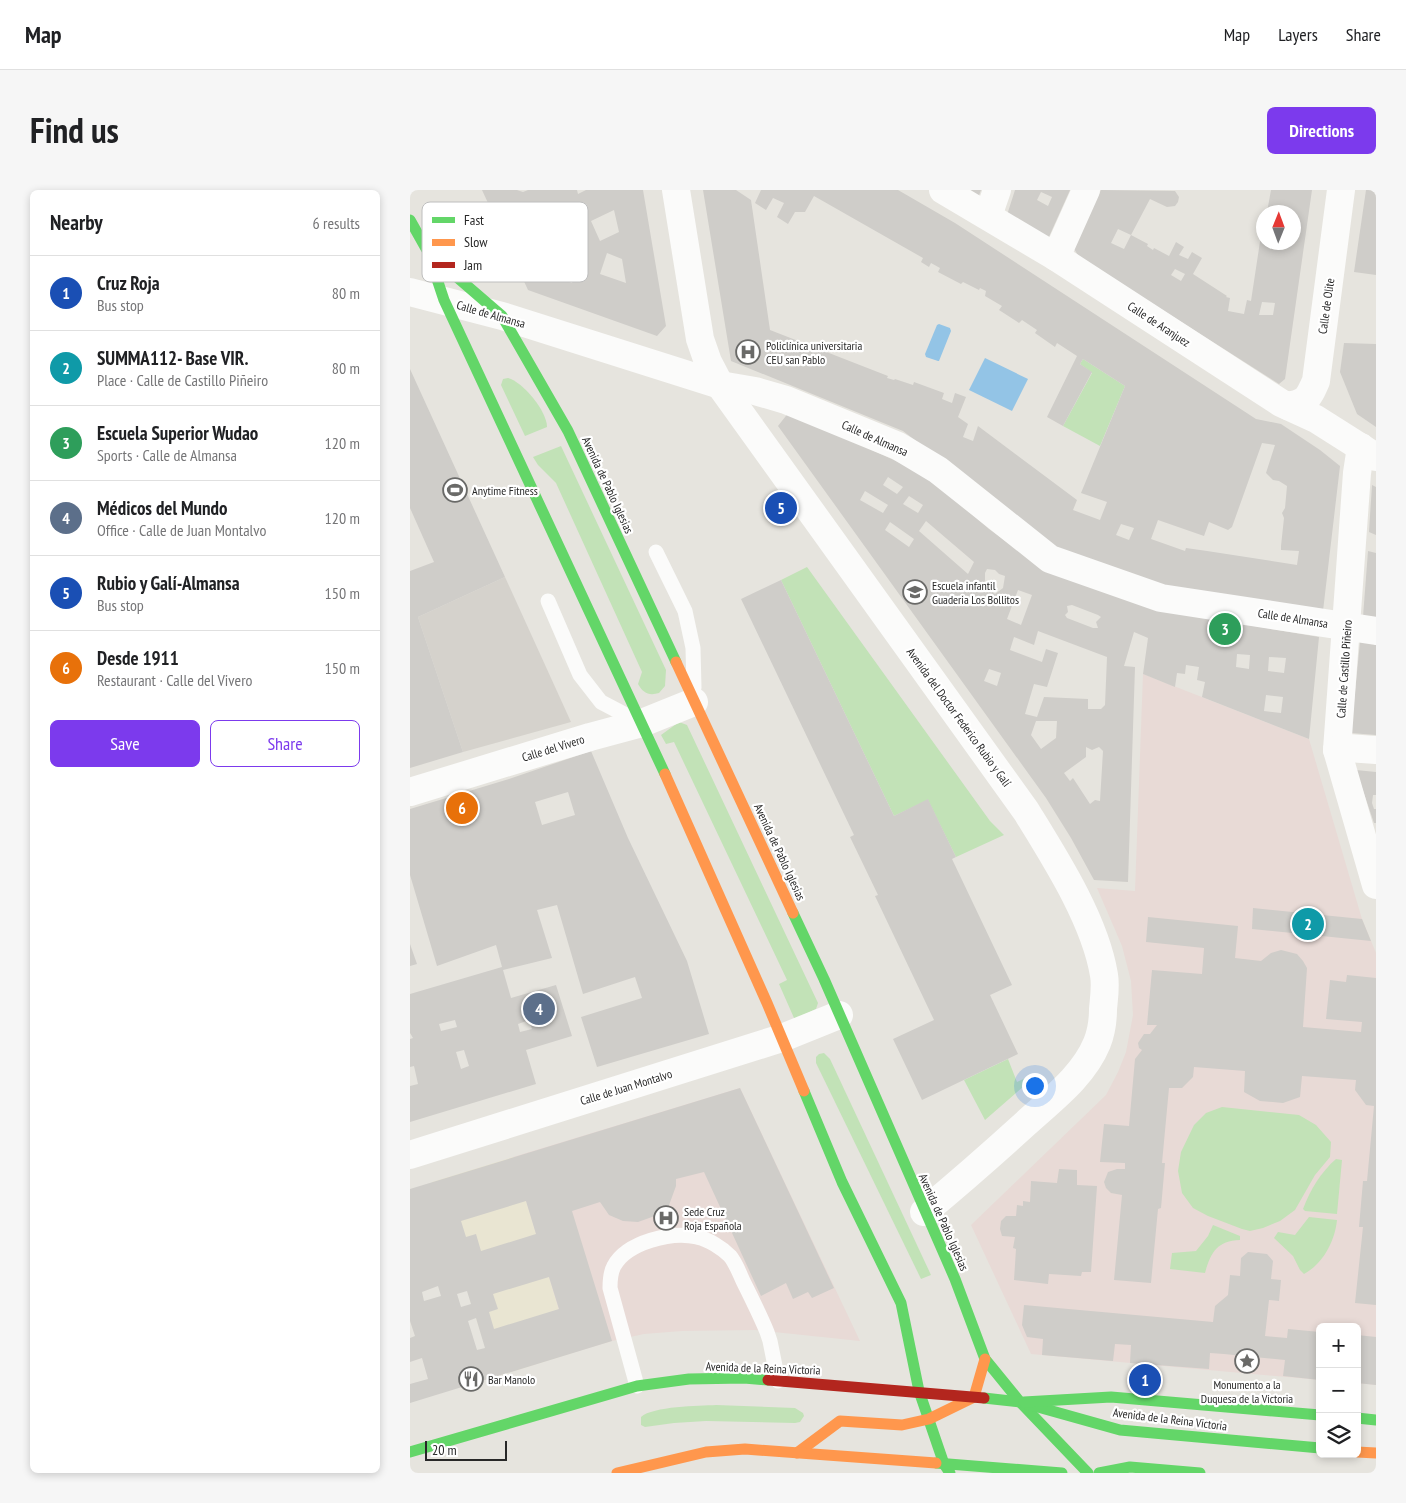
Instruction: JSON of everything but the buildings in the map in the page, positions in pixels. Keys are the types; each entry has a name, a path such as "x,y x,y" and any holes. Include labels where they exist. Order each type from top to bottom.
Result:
{"street":[{"name":"Avenida del Doctor Federico Rubio y Galí","path":"676,190 700,339 708,362 720,385 1026,811 1058,862 1075,896 1091,932 1104,976 1103,1019 1098,1042 1074,1080 975,1170 924,1212"},
{"name":"Calle de Aranjuez","path":"943,190 1056,256 1288,406 1316,419 1368,452"},
{"path":"988,216 997,190"},
{"path":"1056,256 1086,190"},
{"name":"Calle de Olite","path":"1288,406 1302,403 1310,395 1316,381 1342,190"},
{"name":"Avenida de Pablo Iglesias","path":"410,220 422,241"},
{"name":"Avenida de Pablo Iglesias","path":"438,282 444,300 642,723 782,1038 842,1182 901,1303 919,1391 947,1468"},
{"name":"Avenida de Pablo Iglesias","path":"463,282 502,316 568,431 824,979 954,1279 985,1359 1020,1402 1088,1473"},
{"name":"Calle de Almansa","path":"410,292 502,316 720,385 755,391 786,400 898,446 938,470 1050,559 1161,598 1376,631"},
{"name":"Calle de Castillo Piñeiro","path":"1368,452 1346,626 1337,750 1376,885"},
{"name":"Calle del Vivero","path":"410,792 642,723 694,702"},
{"path":"1337,750 1348,748 1376,750"},
{"name":"Calle de Juan Montalvo","path":"410,1155 782,1038 839,1015"},
{"path":"797,1453 840,1421 902,1425 929,1420 974,1397 985,1359"},
{"name":"Avenida de la Reina Victoria","path":"410,1452 637,1386 689,1379 744,1378 919,1391 1020,1402 1120,1430 1316,1448"},
{"name":"Avenida de la Reina Victoria","path":"1020,1402 1110,1396 1316,1415"},
{"path":"1361,1418 1376,1420"},
{"path":"617,1473 706,1452 745,1449 947,1468 1062,1473"},
{"path":"1361,1452 1376,1454"},
{"path":"1099,1473 1130,1467 1200,1473"}],"lane":[{"path":"656,552 685,611 693,648 694,702"},
{"path":"548,601 580,675 601,702 642,723"},
{"path":"637,1386 610,1288 610,1279 614,1266 632,1249 662,1238 680,1236 698,1237 717,1246 730,1256 765,1326 778,1381"}],"shaded area":[{"path":"505,577 571,722 463,752 418,617"},
{"path":"1143,674 1309,739 1362,919 1376,953 1376,1385 1361,1383 1361,1323 1316,1323 1316,1380 1031,1354 971,1225 1106,1095 1118,1072 1126,1052 1133,1015 1131,981 1122,946 1097,888 1135,891"},
{"name":"Sede Cruz Roja Española","path":"740,1088 860,1341 755,1330 682,1331 644,1334 572,1353 513,1157"},
{"path":"513,1157 572,1353 495,1377 432,1182"}],"green space":[{"path":"1083,359 1125,386 1100,446 1063,426 1092,373 1080,364"},
{"path":"508,378 520,385 533,398 543,413 547,427 525,436 501,385 503,379"},
{"path":"561,446 666,670 665,686 659,693 647,693 638,684 642,672 556,483 538,465 533,457"},
{"path":"807,567 990,821 1004,835 956,857 928,800 894,816 781,580"},
{"path":"679,722 687,725 818,1003 816,1009 797,1018 794,1018 779,984 787,980 674,742 666,744 661,735"},
{"path":"824,1053 830,1059 931,1275 921,1279 816,1063 816,1057"},
{"path":"1008,1059 1017,1082 1032,1075 1033,1078 985,1120 964,1080"},
{"path":"1222,1107 1299,1115 1316,1125 1331,1142 1330,1157 1315,1175 1295,1210 1280,1221 1250,1231 1242,1229 1193,1208 1182,1193 1178,1171 1181,1152 1194,1125 1206,1113"},
{"path":"1336,1159 1342,1160 1337,1214 1305,1211 1303,1209 1313,1188"},
{"path":"1309,1217 1337,1220 1334,1236 1327,1251 1311,1270 1304,1274 1293,1256 1274,1238 1278,1232 1295,1235"},
{"path":"1213,1225 1240,1236 1240,1240 1220,1245 1210,1259 1205,1273 1170,1269 1172,1253 1196,1251 1208,1236"},
{"path":"716,1405 795,1408 803,1413 804,1416 800,1422 795,1423 706,1421 645,1427 641,1425 641,1417 647,1413 677,1407"}],"water":[{"path":"939,324 950,328 951,331 938,361 926,357 925,354"},
{"path":"985,358 1028,379 1012,411 969,390"}],"traffic: fast":[{"path":"410,220 422,241"},
{"path":"438,282 444,300 665,774"},
{"path":"463,282 502,316 568,431 676,662"},
{"path":"793,913 824,979 955,1279 985,1359 1020,1402 1088,1473"},
{"path":"804,1091 842,1182 901,1303 919,1391 944,1464 950,1473"},
{"path":"410,1452 637,1386 689,1379 744,1378 768,1380"},
{"path":"1024,1402 1111,1397 1316,1415"},
{"path":"984,1398 1020,1402 1120,1430 1316,1448"},
{"path":"1361,1418 1376,1420"},
{"path":"936,1463 1062,1473"},
{"path":"1099,1473 1130,1467 1200,1473"}],"traffic: slow":[{"path":"676,662 793,913"},
{"path":"665,774 804,1091"},
{"path":"797,1453 840,1421 902,1425 929,1419 974,1397 985,1359"},
{"path":"617,1473 706,1452 745,1449 936,1463"},
{"path":"1361,1452 1376,1453"}],"traffic: jam":[{"path":"768,1380 984,1398"}],"place":[{"name":"Policlínica universitaria CEU san Pablo","path":"748,352"},
{"name":"Anytime Fitness","path":"455,490"},
{"name":"Rubio y Galí-Almansa","path":"781,508"},
{"name":"Escuela infantil Guaderia Los Bollitos","path":"915,592"},
{"name":"Escuela Superior Wudao","path":"1225,629"},
{"name":"Desde 1911","path":"462,808"},
{"name":"SUMMA112- Base VIR.","path":"1308,924"},
{"name":"Médicos del Mundo","path":"539,1009"},
{"name":"Sede Cruz Roja Española","path":"666,1218"},
{"name":"Monumento a la Duquesa de la Victoria","path":"1247,1361"},
{"name":"Bar Manolo","path":"471,1379"},
{"name":"Cruz Roja","path":"1145,1380"}]}
